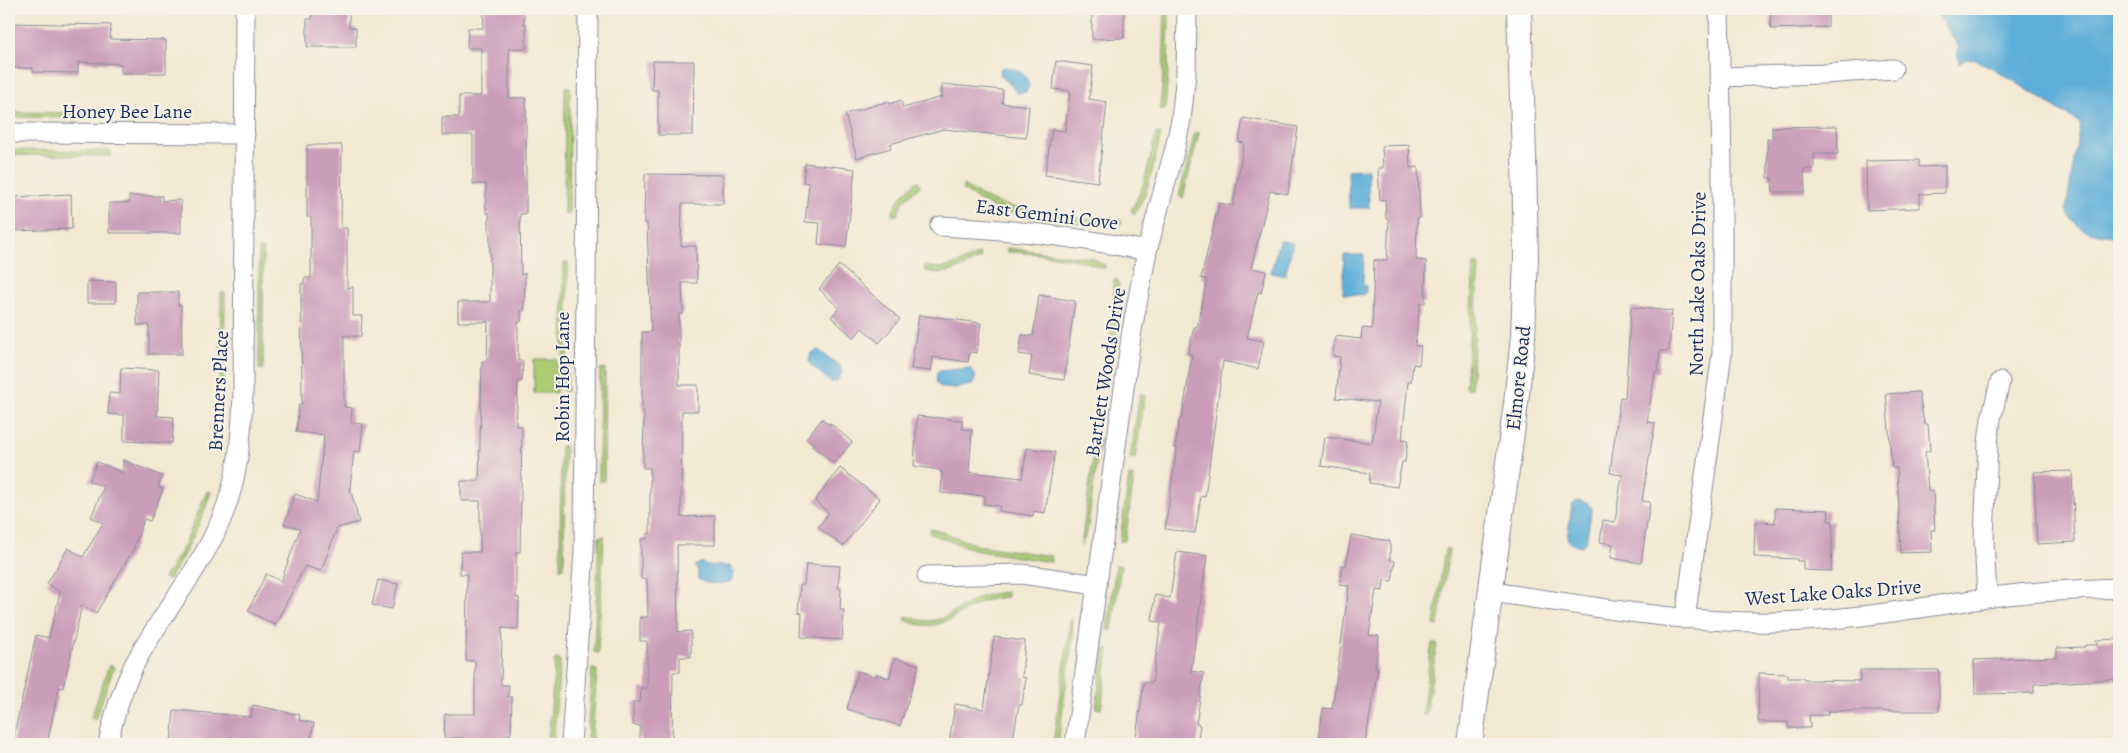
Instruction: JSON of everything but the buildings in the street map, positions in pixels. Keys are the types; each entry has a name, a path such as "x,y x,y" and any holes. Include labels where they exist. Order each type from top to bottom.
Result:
{"street":[{"name":"Brenners Place","path":"108,744 119,702 134,664 204,554 221,522 241,440 243,392 245,9"},
{"name":"Robin Hop Lane","path":"571,744 584,551 588,9"},
{"name":"Bartlett Woods Drive","path":"1075,744 1125,377 1147,251 1180,124 1186,74 1187,9"},
{"name":"Elmore Road","path":"1470,744 1524,336 1526,257 1519,9"},
{"name":"North Lake Oaks Drive","path":"1686,619 1722,354 1719,9"},
{"path":"1721,77 1824,74 1893,69"},
{"name":"Honey Bee Lane","path":"9,133 245,134"},
{"name":"East Gemini Cove","path":"940,226 998,228 1106,242 1147,251"},
{"path":"1987,598 1984,539 1988,442 1991,419 2000,382"},
{"path":"927,576 1022,574 1097,585"},
{"name":"West Lake Oaks Drive","path":"1491,592 1686,619 1724,622 1816,620 1875,616 2016,594 2119,588"}],"green space":[{"path":"1165,9 1169,9 1165,110 1160,109"},
{"path":"565,87 570,87 569,214 564,214"},
{"path":"9,112 88,113 88,118 9,117"},
{"path":"1156,133 1161,134 1151,176 1144,196 1134,214 1131,210 1143,183"},
{"path":"1195,133 1199,133 1183,198 1179,196"},
{"path":"9,150 111,151 111,156 9,155"},
{"path":"918,181 920,186 904,200 897,215 892,215 896,204 902,196"},
{"path":"963,185 981,196 1010,207 1098,220 1120,219 1122,223 1097,225 1038,218 1004,211 970,195 963,190"},
{"path":"1007,248 1092,258 1106,266 1103,269 1071,259 1042,254 1007,252"},
{"path":"259,249 263,249 263,369 259,369"},
{"path":"979,254 981,258 953,270 939,273 924,270 925,266 933,268 947,267"},
{"path":"564,263 568,263 567,391 563,391"},
{"path":"1474,264 1479,264 1471,388 1466,388"},
{"path":"1117,279 1120,299 1111,365 1107,364 1114,302 1113,281"},
{"path":"221,293 225,293 224,383 220,383"},
{"path":"534,359 557,359 556,393 534,393"},
{"path":"605,368 604,481 599,481 600,369"},
{"path":"1140,394 1145,395 1135,459 1130,459"},
{"path":"1096,437 1100,438 1087,532 1081,546"},
{"path":"561,446 565,446 563,568 560,568"},
{"path":"1129,476 1134,477 1125,541 1120,541"},
{"path":"207,491 211,492 198,527 168,580 164,578 183,548"},
{"path":"930,529 976,545 1051,556 1051,562 979,551 930,534"},
{"path":"604,536 598,653 594,652 599,537"},
{"path":"1445,549 1449,549 1438,626 1434,625"},
{"path":"1116,565 1121,566 1112,630 1107,630"},
{"path":"1007,592 1007,597 980,602 951,619 935,625 916,624 905,620 907,616 918,620 936,620 951,614 980,597"},
{"path":"1071,618 1073,635 1058,744 1053,744"},
{"path":"1432,643 1437,643 1426,715 1422,715"},
{"path":"1104,649 1109,649 1101,709 1096,708"},
{"path":"555,659 560,660 553,744 548,744"},
{"path":"109,665 114,667 95,720 91,718"},
{"path":"592,669 597,670 592,739 587,739"}],"water":[{"path":"1934,9 2119,9 2119,237 2102,235 2081,228 2070,217 2066,209 2080,123 1993,68 1973,59 1965,59 1959,64 1957,50 1959,47"},
{"path":"1004,67 1017,70 1026,78 1029,86 1026,92 1017,93 1001,77 1000,69"},
{"path":"1368,169 1369,208 1349,208 1348,170"},
{"path":"1279,240 1293,243 1285,276 1271,273"},
{"path":"1344,255 1364,255 1363,286 1366,286 1366,293 1363,292 1363,295 1343,294"},
{"path":"818,350 840,366 842,373 837,381 830,382 810,364 811,353"},
{"path":"970,368 976,377 972,385 947,388 938,385 936,380 937,373 940,371"},
{"path":"1577,501 1587,503 1592,508 1586,542 1582,546 1572,544 1567,539 1572,505"},
{"path":"702,562 704,565 730,566 734,572 733,580 715,584 701,581 698,579 698,570 695,566"}]}
